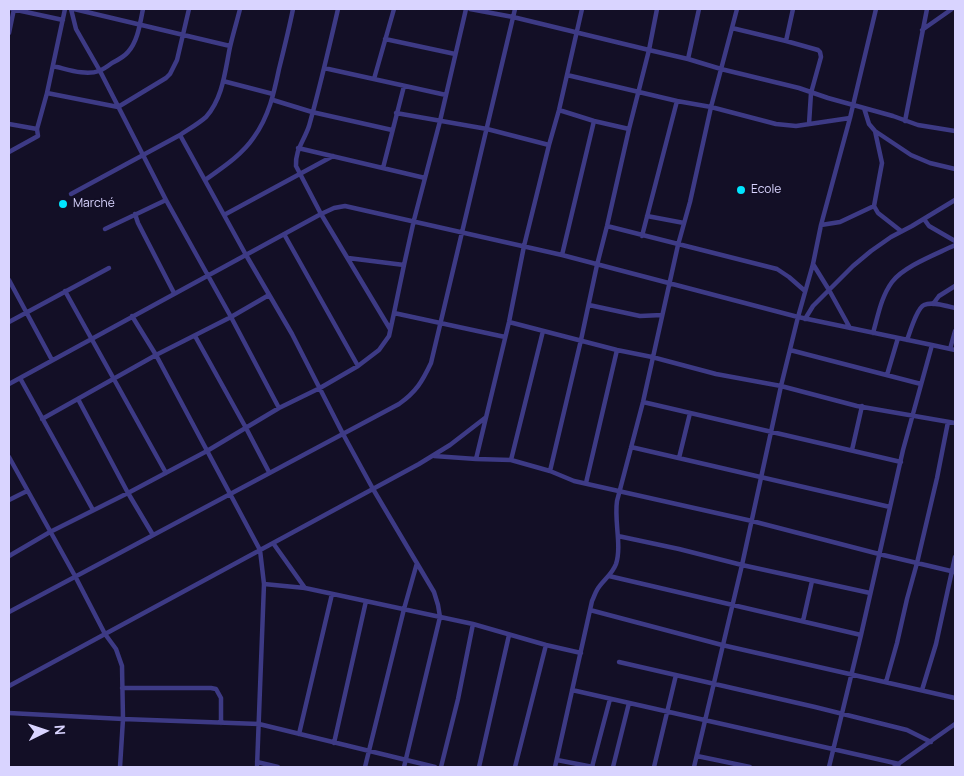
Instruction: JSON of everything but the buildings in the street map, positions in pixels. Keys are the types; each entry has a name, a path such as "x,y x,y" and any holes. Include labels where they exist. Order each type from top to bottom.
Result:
{"street":[{"path":"9,33 14,9 63,20"},
{"path":"9,152 38,136 37,129 47,93 65,9"},
{"path":"230,46 73,9 76,29 279,408"},
{"path":"53,66 77,72 100,71 122,58 130,51 133,45 143,9"},
{"path":"47,93 118,106 166,78 173,68 184,35 189,9"},
{"path":"71,194 180,135 200,121 213,108 224,82 230,46 240,9"},
{"path":"205,180 235,158 254,138 267,115 293,9"},
{"path":"338,9 308,128 295,157 296,166 321,214 390,329"},
{"path":"374,78 394,9"},
{"path":"9,556 50,532 207,451 279,408 320,388 358,366 379,350 389,336 414,220 440,121 466,9"},
{"path":"470,9 513,17 688,59 799,88 852,106 893,116 925,127 942,128 955,132"},
{"path":"9,612 399,404 415,391 431,363 515,9"},
{"path":"476,459 509,322 524,246 559,110 582,9"},
{"path":"550,471 657,9"},
{"path":"688,59 699,9"},
{"path":"555,767 590,610 597,590 616,566 618,536 616,507 643,402 669,283 736,9"},
{"path":"786,41 793,9"},
{"path":"694,767 742,565 781,386 876,9"},
{"path":"905,121 927,9"},
{"path":"922,30 952,9"},
{"path":"732,28 786,41 820,52 821,57 811,93 809,124"},
{"path":"385,39 455,54"},
{"path":"324,68 446,95"},
{"path":"567,74 776,124 796,126 850,118"},
{"path":"224,82 273,94"},
{"path":"383,168 404,86"},
{"path":"272,100 312,112 392,130"},
{"path":"642,236 677,101"},
{"path":"864,108 869,124 875,132 910,155 930,163 955,169"},
{"path":"559,110 594,122 628,129"},
{"path":"396,113 487,129 549,145"},
{"path":"562,255 594,122"},
{"path":"9,124 37,129"},
{"path":"875,132 882,162 874,206 878,213 901,231"},
{"path":"180,135 292,334 373,489 434,592 440,617 404,767"},
{"path":"298,148 425,178"},
{"path":"224,214 333,156"},
{"path":"105,229 166,200"},
{"path":"805,319 813,306 871,250 955,200"},
{"path":"9,384 321,214 334,208 345,206 414,220 562,255 805,319 953,350 955,331"},
{"path":"821,225 840,222 874,206"},
{"path":"135,214 174,293"},
{"path":"647,216 684,223"},
{"path":"924,219 933,229 955,241"},
{"path":"607,226 778,269 805,290"},
{"path":"284,234 358,366"},
{"path":"873,333 881,304 892,282 912,266 955,245"},
{"path":"348,258 404,265"},
{"path":"813,264 850,328"},
{"path":"9,322 109,268"},
{"path":"9,280 52,360"},
{"path":"933,304 939,296 955,286"},
{"path":"66,291 166,473"},
{"path":"42,419 269,295"},
{"path":"588,304 640,316 662,315"},
{"path":"907,340 921,307 933,304 955,308"},
{"path":"394,314 504,337"},
{"path":"132,316 156,356 260,550 264,584 257,765 278,767"},
{"path":"509,322 716,374 781,386 862,406 955,423"},
{"path":"511,460 543,331"},
{"path":"195,336 270,472"},
{"path":"887,375 898,338"},
{"path":"829,767 900,462 932,345"},
{"path":"586,483 617,350"},
{"path":"790,350 921,384"},
{"path":"20,378 93,510"},
{"path":"78,399 128,493 153,535"},
{"path":"643,402 900,462"},
{"path":"852,450 862,406"},
{"path":"679,458 690,413"},
{"path":"9,686 432,456 450,445 485,418"},
{"path":"886,682 938,478 948,422"},
{"path":"631,447 890,506"},
{"path":"432,456 511,460 550,471 565,478 752,521 879,554 954,571"},
{"path":"9,457 105,634 116,649 122,666 123,719 120,767"},
{"path":"9,500 27,491"},
{"path":"618,536 870,593"},
{"path":"273,543 305,588"},
{"path":"922,690 936,644 954,571 955,557"},
{"path":"365,767 417,563"},
{"path":"609,576 861,635"},
{"path":"803,621 812,581"},
{"path":"264,584 305,588 404,608 473,624 580,653"},
{"path":"299,734 332,594"},
{"path":"334,743 366,601"},
{"path":"590,610 722,646 955,698"},
{"path":"441,767 458,699 473,624"},
{"path":"479,767 509,635"},
{"path":"515,767 546,645"},
{"path":"619,662 907,730 931,742"},
{"path":"654,767 676,675"},
{"path":"122,688 216,689 221,698 221,723"},
{"path":"572,690 899,764"},
{"path":"557,760 592,767 610,699"},
{"path":"613,767 629,703"},
{"path":"9,713 259,724 435,767"},
{"path":"894,767 955,724"},
{"path":"697,756 750,767"}],"place":[{"name":"Ecole","path":"741,190"},
{"name":"Marché","path":"63,204"}]}
